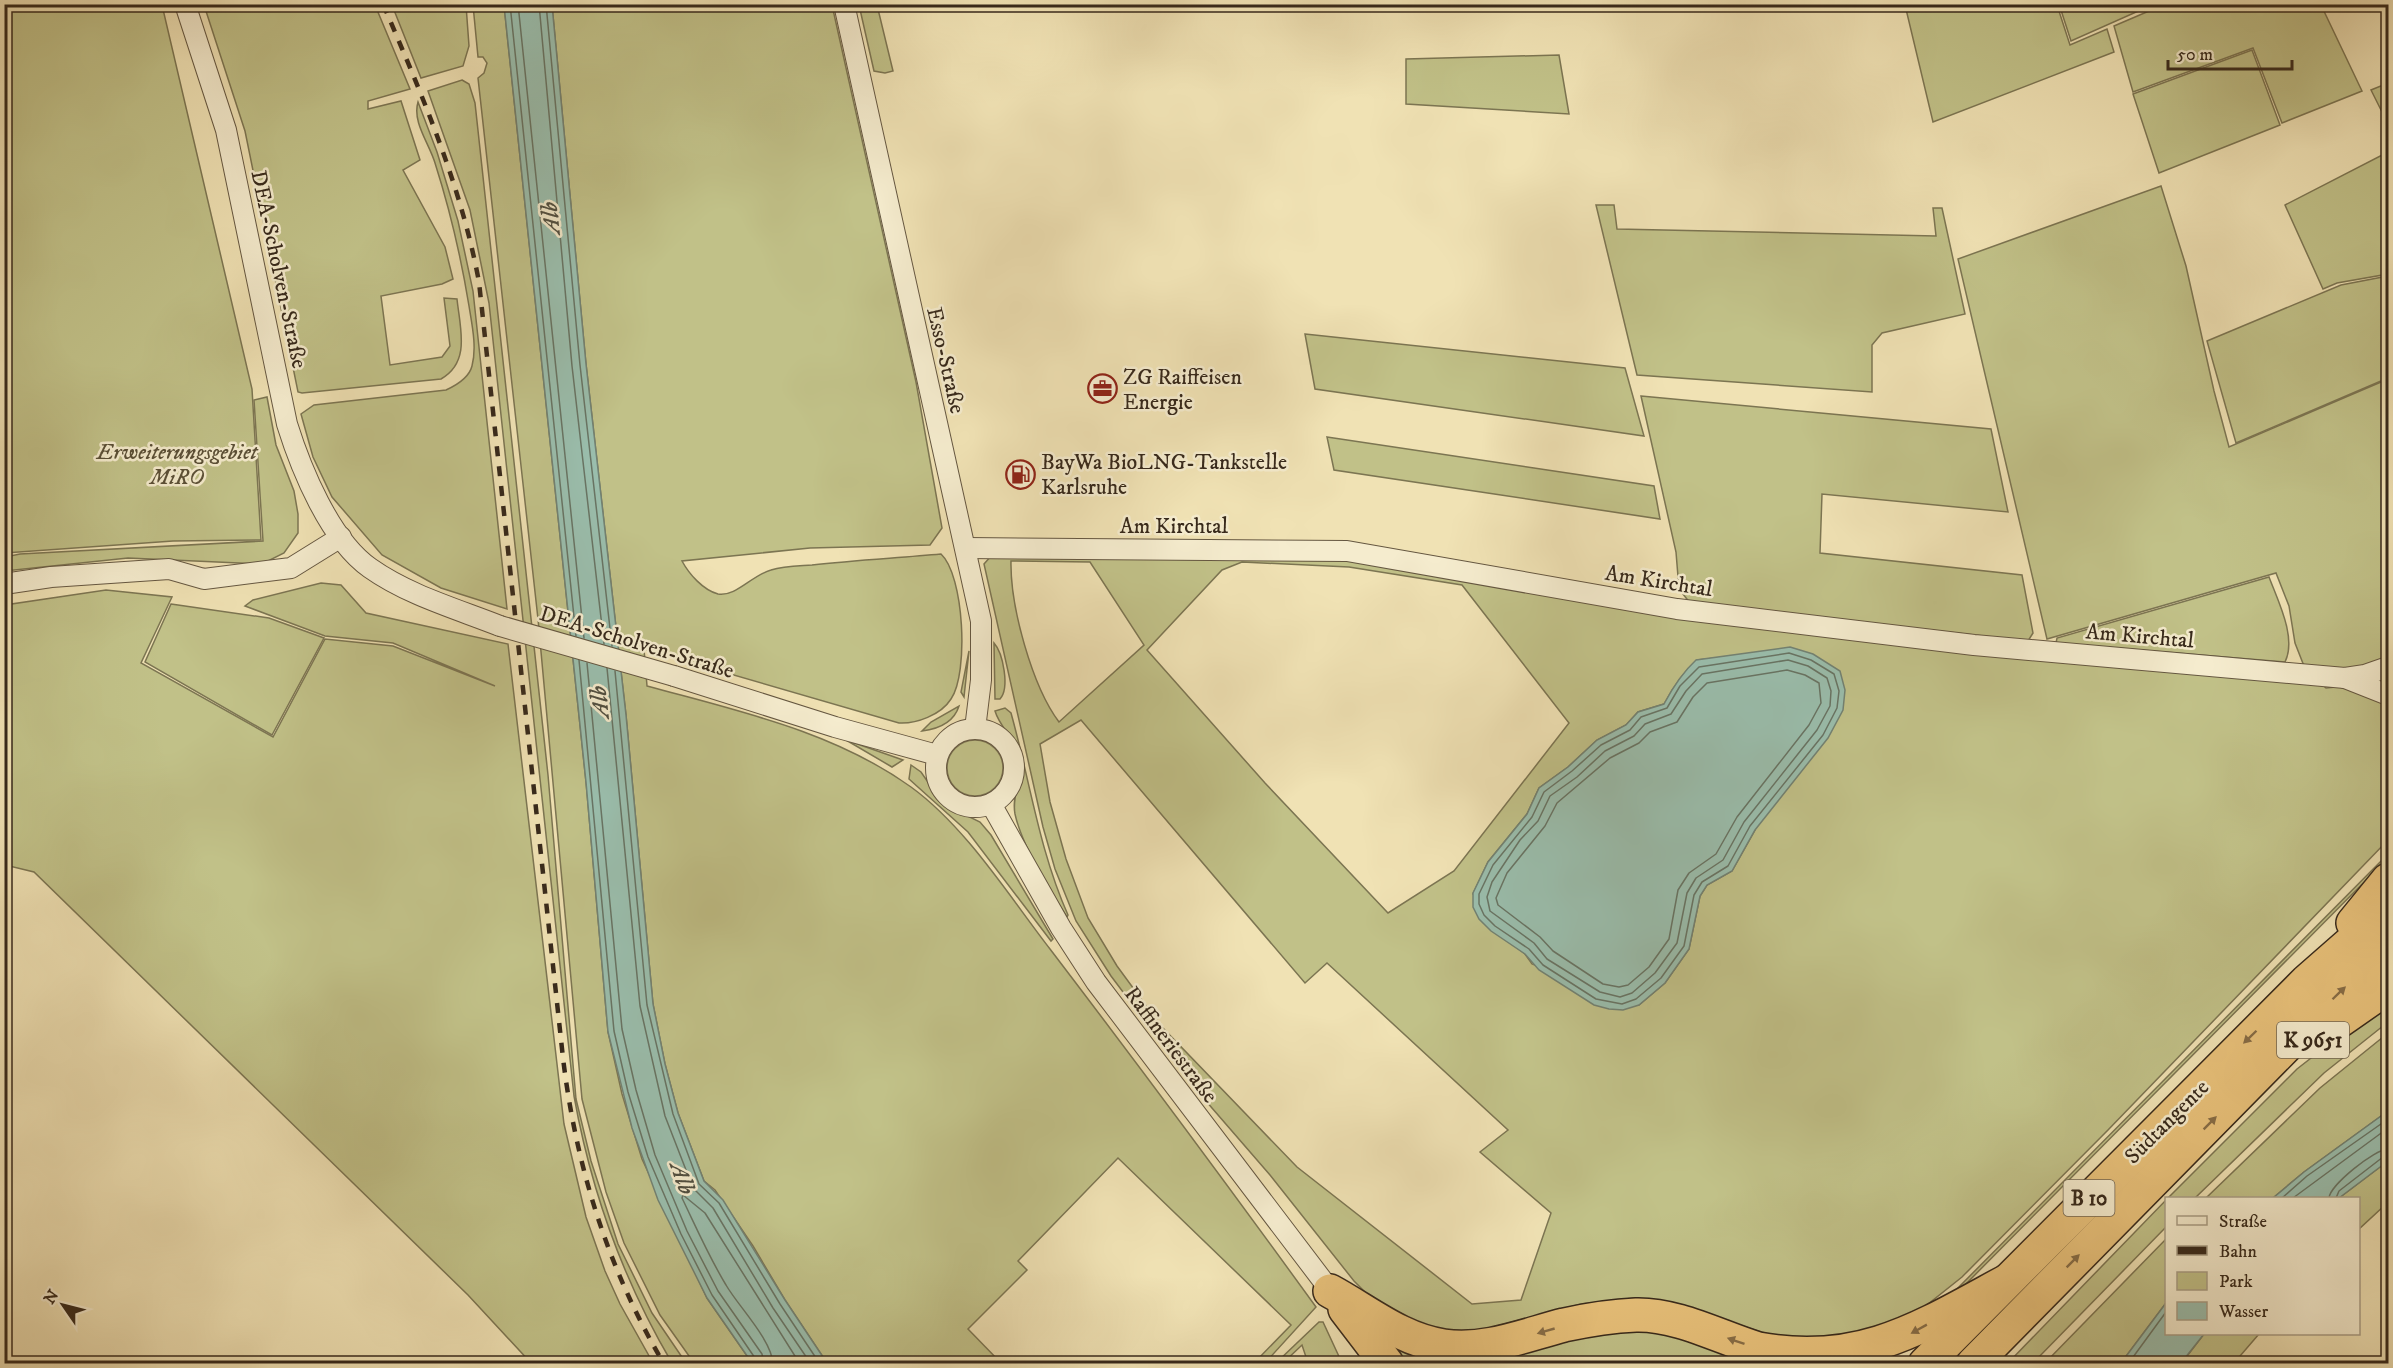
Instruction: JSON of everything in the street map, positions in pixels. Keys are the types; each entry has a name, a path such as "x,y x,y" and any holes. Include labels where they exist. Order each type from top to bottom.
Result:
{"highway":[{"path":"2307,981 2388,880"},
{"name":"Südtangente","path":"1925,1364 2307,981 2388,910"},
{"name":"Südtangente","path":"1973,1364 2238,1094 2388,946"},
{"name":"K 9651","path":"2238,1094 2388,987"},
{"path":"1333,1294 1365,1310 1391,1329 1443,1346 1474,1347 1493,1344 1565,1325 1638,1315 1663,1319 1780,1354 1801,1359 1821,1359 1849,1357 1906,1336 2007,1281"},
{"path":"1333,1294 1358,1364"},
{"path":"1333,1294 1387,1364"},
{"path":"1995,1364 2032,1303"}],"street":[{"name":"DEA-Scholven-Straße","path":"185,4 226,130 292,441 301,469 341,537 369,568 425,597 500,626 674,676 835,727 937,755"},
{"name":"Esso-Straße","path":"844,4 966,548 982,635 981,688 975,729"},
{"path":"4,584 51,577 169,569 204,579 291,568 341,537"},
{"name":"Am Kirchtal","path":"966,548 1347,551 1677,609 1974,645 2345,678 2365,675 2388,667"},
{"name":"Am Kirchtal","path":"2345,678 2388,695"},
{"path":"975,729 988,731 1000,738 1009,748 1014,760 1014,774 1010,786 1002,797 978,808 953,802 937,781 935,768 937,755 946,741 959,732 975,729"},
{"name":"Raffineriestraße","path":"991,804 1061,928 1096,982 1333,1294"}],"green space":[{"path":"2059,4 2152,4 2152,5 2071,41"},
{"name":"Erweiterungsgebiet MiRO","path":"4,5 162,5 252,389 261,540 173,541 5,553"},
{"path":"204,5 375,5 410,89 368,101 368,109 401,101 420,160 403,170 445,247 453,279 442,284 381,296 390,365 442,357 450,346 444,298 457,299 461,333 460,354 457,363 441,379 298,392 245,131"},
{"path":"392,5 466,5 469,46 463,66 421,78"},
{"path":"473,5 504,5 586,782 608,1032 622,1094 642,1159 707,1298 752,1363 694,1363 660,1315 624,1243 606,1192 582,1099 538,619 478,78 484,73 487,63 483,57 478,57"},
{"path":"552,5 832,5 916,382 942,528 930,545 810,548 682,561 702,585 712,592 725,594 738,589 757,576 781,568 941,554 949,565 959,602 962,647 957,686 947,705 935,714 913,722 899,723 644,649 647,686 750,714 850,751 911,787 950,822 1003,885 1316,1307 1265,1363 1254,1363 1291,1325 1118,1158 1018,1261 1027,1270 968,1329 1001,1363 827,1363 785,1300 753,1246 715,1190 704,1181 678,1113 653,1004 626,715 586,364"},
{"path":"859,5 877,5 893,71 885,73 874,71"},
{"path":"1905,5 2057,5 2070,45 2107,29 2114,52 1933,122"},
{"path":"2163,5 2321,5 2362,91 2282,123 2253,48 2133,92 2114,26"},
{"path":"2252,50 2280,125 2159,173 2133,94"},
{"path":"1559,55 1569,114 1406,104 1406,59"},
{"path":"462,80 469,84 475,103 548,775 576,1099 591,1161 618,1244 652,1313 686,1363 672,1363 638,1300 624,1267 590,1166 574,1096 489,303 470,210 428,91"},
{"path":"2388,83 2388,124 2371,90"},
{"path":"418,102 437,152 458,221 473,291 507,609 441,588 382,555 332,497 313,457 301,414 314,405 446,390 462,381 470,370 474,336 469,306 450,216 432,155 417,117"},
{"path":"2388,152 2388,274 2337,283 2323,289 2285,205"},
{"path":"2161,186 2186,266 2229,447 2388,379 2388,659 2349,670 2304,666 2295,643 2289,606 2276,573 2047,639 1958,259"},
{"path":"1596,205 1614,205 1617,229 1936,236 1933,208 1942,208 1965,314 1882,333 1872,345 1872,392 1637,375"},
{"path":"2388,276 2388,378 2236,443 2207,341 2341,285"},
{"path":"1305,334 1625,368 1644,436 1315,389"},
{"path":"1641,396 1991,429 2008,512 1822,494 1820,553 2022,575 2033,633 2028,641 1690,603 1679,589 1676,552"},
{"path":"267,397 276,445 294,491 298,514 298,533 284,553 262,564 128,558 5,571 5,557 20,554 263,541 254,400"},
{"path":"1327,437 1654,486 1660,519 1334,470"},
{"path":"992,555 1315,556 2317,680 2326,688 2388,682 2388,840 2108,1130 1962,1277 1923,1308 1843,1342 1771,1335 1664,1301 1634,1298 1581,1304 1474,1332 1446,1330 1403,1319 1367,1294 1354,1281 1270,1175 1199,1093 1111,976 1076,921 1055,869 1043,827 984,564","holes":["1011,561 1090,562 1144,645 1059,722 1040,688 1024,645","1242,562 1349,567 1462,585 1569,723 1454,871 1388,913 1265,783 1147,650 1222,570","1724,657 1755,830 1732,871 1707,885 1700,896 1689,949 1665,983 1639,1005 1532,964 1525,954 1511,943 1473,894 1488,862 1527,814 1539,788 1568,767 1597,740 1626,725 1638,712 1664,704 1678,680 1697,660","1081,720 1305,983 1327,963 1508,1130 1480,1152 1551,1213 1521,1300 1472,1304 1297,1167 1161,1026 1117,966 1088,918 1066,859 1050,802 1040,744"]},
{"path":"2269,577 2288,631 2289,642 2285,662 2056,643 2057,638"},
{"path":"321,583 341,585 366,613 508,644 564,1124 586,1217 605,1271 620,1304 653,1363 531,1363 468,1295 34,872 5,865 5,605 106,590 172,597 141,663 273,737 325,639 393,646 495,686 393,643 325,636 245,606 253,600"},
{"path":"171,604 269,618 324,638 272,735 145,662"},
{"path":"994,643 1000,654 1005,679 1005,687 1000,699 995,699"},
{"path":"969,651 964,697 961,692"},
{"path":"959,706 957,712 945,724 922,731 931,722"},
{"path":"1005,708 1011,713 1042,840 1067,917 1037,867 1015,814 1014,806 1020,770 1019,755 995,711"},
{"path":"846,740 903,760 892,767"},
{"path":"975,740 986,742 995,748 1001,757 1003,768 1001,779 995,788 986,794 975,796 964,794 955,788 949,779 947,768 949,757 955,748 964,742"},
{"path":"911,765 921,772 943,804 980,822 991,835 1053,939 1051,941 968,832 909,779"},
{"path":"2388,854 2388,858 1955,1295 1954,1292"},
{"path":"2388,998 2388,1022 2324,1073 2196,1197 2169,1197 2297,1069"},
{"path":"2388,1033 2388,1111 2304,1172 2274,1197 2207,1197 2320,1088"},
{"path":"2388,1161 2388,1209 2384,1206 2360,1228 2360,1197 2340,1197"},
{"path":"2165,1201 2165,1228 2033,1363 2008,1363"},
{"path":"2165,1240 2165,1304 2121,1363 2044,1364"},
{"path":"1319,1322 1323,1322 1342,1363 1308,1363 1302,1345 1283,1363 1276,1363"},
{"path":"1632,1322 1783,1363 1408,1363 1394,1346"},
{"path":"2203,1335 2258,1335 2234,1363 2181,1364"}],"water":[{"name":"Alb","path":"504,5 552,5 586,364 626,715 653,1004 665,1064 678,1113 704,1181 723,1200 827,1363 752,1363 707,1298 658,1200 632,1128 608,1032 586,782"},
{"path":"1790,647 1813,654 1840,671 1845,690 1843,710 1828,738 1755,830 1732,871 1707,885 1700,896 1689,949 1665,983 1639,1005 1623,1010 1594,1005 1539,970 1525,954 1491,931 1479,919 1473,907 1473,893 1488,862 1527,814 1539,788 1568,767 1597,740 1626,725 1638,712 1664,704 1678,680 1696,660"},
{"path":"2388,1111 2388,1161 2340,1197 2274,1197 2304,1172"},
{"path":"2165,1304 2165,1335 2203,1335 2181,1363 2121,1363"}],"railway":[{"path":"383,4 426,106 451,175 479,282 563,1058 576,1138 597,1216 611,1254 626,1291 664,1364"}],"place":[{"name":"ZG Raiffeisen Energie","path":"1102,389"},
{"name":"BayWa BioLNG-Tankstelle Karlsruhe","path":"1020,474"}]}
